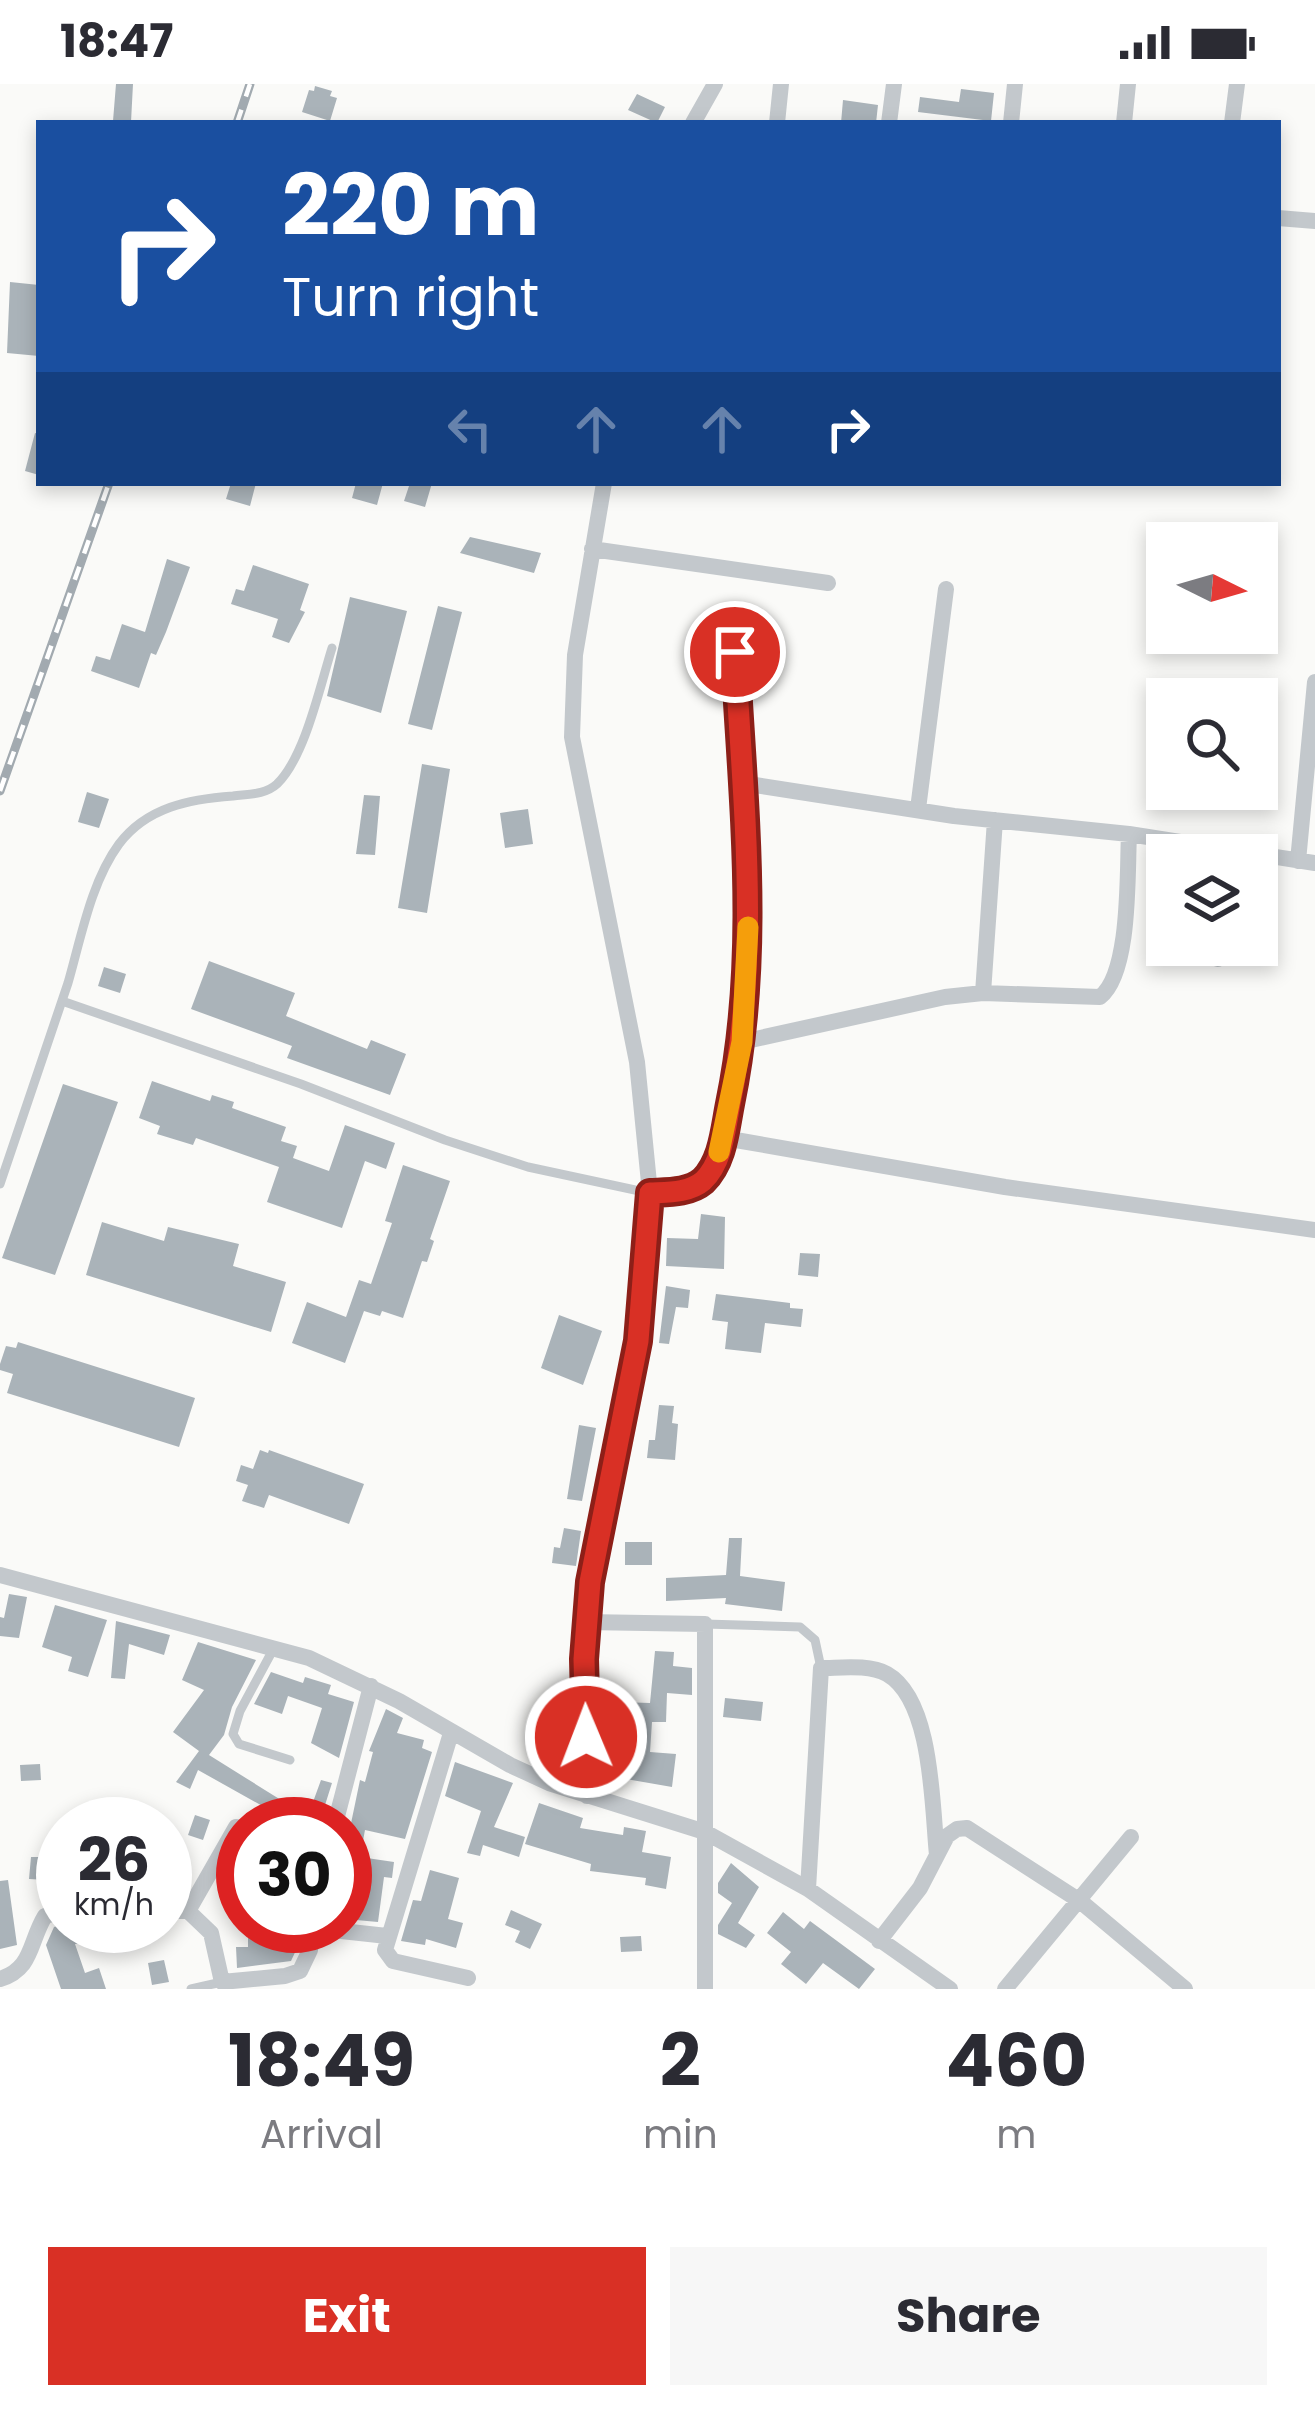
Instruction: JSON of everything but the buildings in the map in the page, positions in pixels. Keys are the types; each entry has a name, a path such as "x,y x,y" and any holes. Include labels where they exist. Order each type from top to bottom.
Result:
{"street":[{"path":"695,120 715,84"},
{"path":"777,120 781,84"},
{"path":"890,120 894,84"},
{"path":"1011,120 1015,84"},
{"path":"1124,120 1128,84"},
{"path":"1232,120 1237,84"},
{"path":"1281,218 1315,221"},
{"path":"586,1796 585,1622 598,1528 638,1341 650,1193 637,1061 572,737 575,655 603,486"},
{"path":"592,549 828,583"},
{"path":"918,809 946,589"},
{"path":"650,1193 679,1191 704,1180 718,1158 742,1042 748,952 735,652"},
{"path":"1307,862 1315,682"},
{"path":"742,783 1146,837"},
{"path":"983,993 995,820"},
{"path":"742,1042 898,1006 983,993 1082,999 1107,993 1120,951 1130,834"},
{"path":"724,1138 1005,1187 1315,1230"},
{"path":"0,1575 275,1646 370,1686 511,1766 586,1796 705,1832 808,1889 950,1989"},
{"path":"585,1622 705,1624 705,1989"},
{"path":"808,1889 820,1668 880,1671 904,1692 919,1719 925,1744 937,1855"},
{"path":"342,1797 370,1686"},
{"path":"451,1732 387,1936 386,1954 393,1961 468,1978"},
{"path":"879,1941 920,1888 952,1832 967,1828 1080,1901 1172,1985"},
{"path":"1005,1989 1131,1837"},
{"path":"192,1904 216,1862"},
{"path":"192,1915 211,1933 222,1982 300,1971 309,1953"},
{"path":"372,1934 387,1936"},
{"path":"0,1979 14,1975 26,1963 36,1938"}],"lane":[{"path":"0,1184 99,885 119,844 143,820 166,808 194,799 269,790 278,783 305,731 332,648"},
{"path":"62,1001 466,1147 528,1167 650,1193"},
{"path":"705,1624 800,1627 815,1640 820,1668"},
{"path":"275,1646 233,1734 239,1744 290,1760"},
{"path":"190,1989 222,1982"}],"railway":[{"path":"238,120 250,84"},
{"path":"0,791 108,486"}],"slow traffic":[{"path":"719,1152 742,1042 748,927"}],"route":[{"path":"586,1737 585,1622 598,1528 638,1341 650,1193 693,1187 710,1172 724,1138 742,1042 748,892 735,652"}]}
